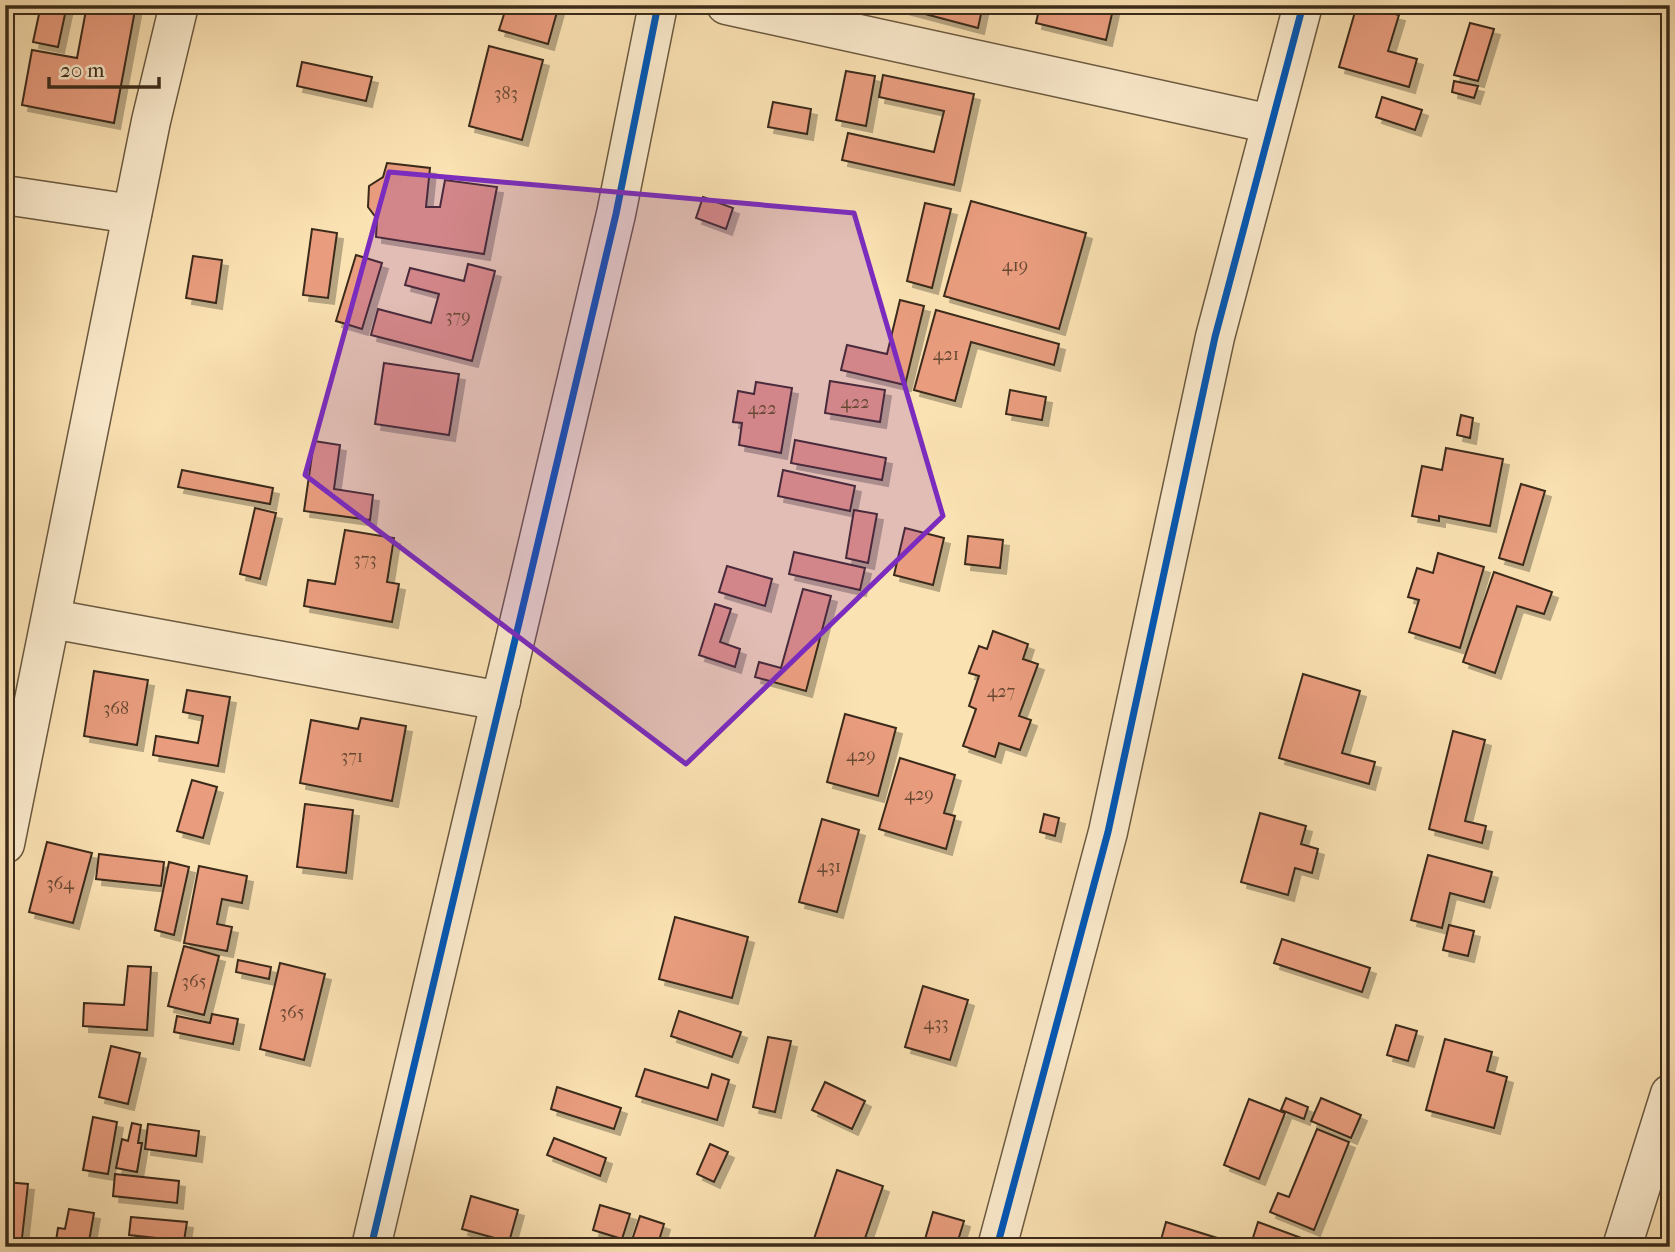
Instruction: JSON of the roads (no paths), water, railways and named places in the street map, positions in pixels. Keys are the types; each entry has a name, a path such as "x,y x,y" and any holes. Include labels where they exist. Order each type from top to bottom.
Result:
{"street":[{"path":"5,844 150,121 179,5"},
{"path":"371,1247 616,214 658,5"},
{"path":"726,5 1271,124"},
{"path":"997,1247 1108,832 1215,337 1303,5"},
{"path":"5,195 132,214"},
{"path":"52,618 501,701"},
{"path":"1622,1247 1664,1136 1670,1094"}]}
